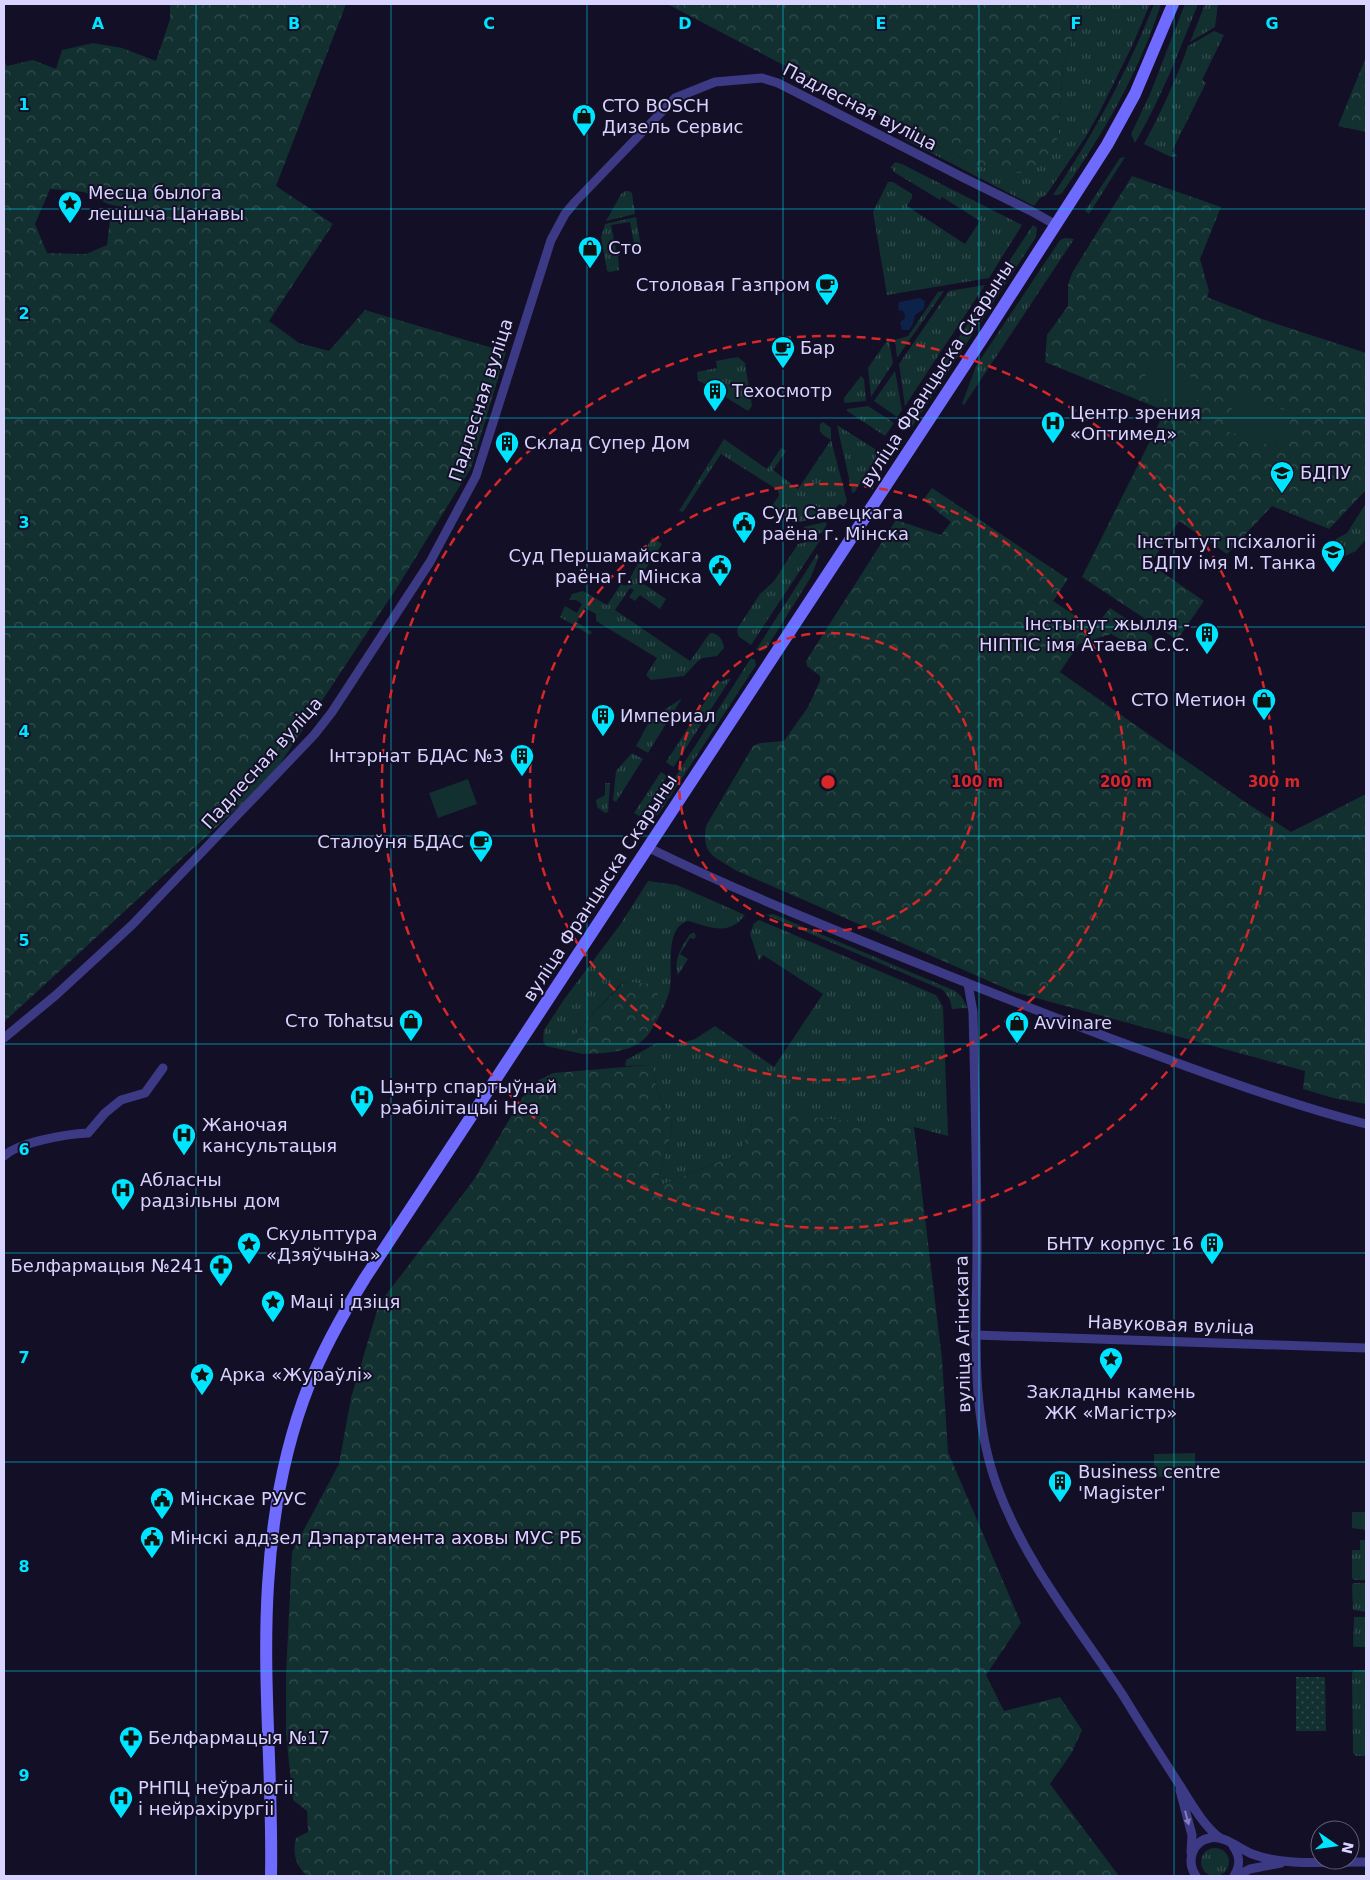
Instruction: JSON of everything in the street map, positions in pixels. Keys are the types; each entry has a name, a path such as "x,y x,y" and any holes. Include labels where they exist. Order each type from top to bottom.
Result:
{"main road":[{"name":"вуліца Францыска Скарыны","path":"271,1871 266,1648 268,1578 273,1530 297,1419 307,1391 338,1323 365,1278 1056,225 1126,112 1145,73 1173,4"}],"street":[{"name":"Падлесная вуліца","path":"4,1038 56,995 132,925 314,735 332,712 430,562 476,476 548,250 559,224 576,202 675,98 715,82 762,78 778,83 1056,225"},
{"path":"647,847 708,877 885,952 1062,1021 1267,1095 1366,1124"},
{"name":"вуліца Агінскага","path":"968,984 973,1012 977,1244 975,1335 978,1395 984,1437 995,1480 1029,1556 1062,1609 1111,1678 1209,1828 1220,1838 1233,1845 1263,1857 1289,1861"},
{"path":"4,1156 10,1150 53,1138 88,1133 105,1113 121,1100 145,1094 163,1068"},
{"name":"Навуковая вуліца","path":"975,1335 1366,1348"},
{"name":"вуліца Агінскага","path":"1177,1780 1192,1835 1191,1864 1196,1876"},
{"path":"1191,1856 1194,1849 1205,1839 1220,1838"},
{"path":"1233,1845 1239,1859 1235,1876"},
{"path":"1235,1876 1250,1869 1289,1861 1366,1862"}],"green space":[{"path":"170,4 346,4 276,186 333,224 269,321 299,343 329,351 365,310 506,352 471,468 398,586 272,776 4,1022 4,60 7,66 33,60 56,69 62,50 93,43 122,48 156,61 170,19","holes":["50,189 84,192 108,204 128,208 110,219 107,245 86,254 47,253 35,224"]},
{"path":"667,4 1083,4 1063,67 1058,137 1043,162 1023,173 994,171 975,165"},
{"path":"1083,4 1150,4 1133,44 1085,138 1046,195 1040,198 1034,206 906,140 908,130 975,165 1058,137 1063,67"},
{"path":"1154,4 1161,4 1142,54 1119,102 1092,148 1062,193 1053,195 1109,102"},
{"path":"1185,4 1198,4 1177,57 1135,143 1131,134 1150,94"},
{"path":"1205,4 1218,4 1215,27 1190,42"},
{"path":"1214,31 1224,35 1202,80 1206,83 1172,151 1177,156 1171,157 1144,144 1168,96 1188,46"},
{"path":"1366,57 1366,132 1338,126"},
{"path":"1125,157 1089,214 1085,211 1120,158"},
{"path":"895,162 1022,225 989,278 887,295 873,212 888,182 893,182 912,194 912,198 907,206 965,244 980,221 942,197 940,200 894,172 891,167"},
{"path":"1132,176 1221,207 1200,259 1209,291 1207,297 1265,320 1366,353 1366,490 1329,529 1272,506 1227,554 1179,521 1150,564 1204,601 1177,640 1082,577 1165,411 1045,362 1047,335 1068,306 1068,285 1072,273"},
{"path":"625,191 632,193 635,214 606,221 621,194"},
{"path":"636,217 642,253 636,254 630,222 611,225 616,250 621,255 618,256 619,270 607,271 601,237 605,224"},
{"path":"1033,225 1037,228 1036,237 912,427 908,424 906,417"},
{"path":"1065,238 1074,239 964,405 962,404 976,366 1060,240"},
{"path":"985,285 905,406 899,364 949,291"},
{"path":"944,291 897,358 895,340 908,336 938,292"},
{"path":"889,341 893,363 871,397 868,368 886,342"},
{"path":"738,357 745,363 752,406 748,411 698,380 697,372 717,368 716,361"},
{"path":"1153,359 1205,383 1192,411 1140,388"},
{"path":"895,371 902,410 897,417 874,401"},
{"path":"861,376 864,379 866,401 844,403 844,398"},
{"path":"1237,394 1293,413 1281,449 1224,430"},
{"path":"868,406 894,423 885,436 847,411 847,409"},
{"path":"823,422 831,428 831,440 821,432 820,424"},
{"path":"837,425 875,449 876,452 876,458 854,493 852,492"},
{"path":"724,439 767,469 781,448 786,451 773,470 798,489 831,440 847,501 844,506 839,504 835,509 838,512 834,514 795,523 770,508 779,496 778,490 721,454 683,512 679,511"},
{"path":"932,488 1068,579 1053,601 1094,628 1110,608 1152,636 1153,648 1142,652 1111,634 1079,644 1060,672 1245,802 1291,832 1366,794 1366,1104 1333,1098 1303,1089 1305,1071 1014,992 735,870 715,857 707,849 706,826 753,746 760,743 784,741 808,707 820,681 820,676 807,666 806,661 896,520 941,535 951,522 923,500"},
{"path":"1366,503 1366,539 1356,551 1343,557 1336,539 1347,533"},
{"path":"825,522 827,524 822,533 806,537 802,533 804,527"},
{"path":"652,537 662,544 638,580 666,599 660,609 640,595 635,601 629,597 634,590 630,588 615,610 690,661 710,633 716,634 720,638 724,648 717,656 703,658 698,661 684,676 651,680 646,675 657,658 596,621 596,614 585,608 577,622 592,632 590,635 560,617 565,606 577,613 582,604 576,600 569,600 572,594 583,591 607,605 621,584 626,586"},
{"path":"821,539 751,645 738,636 737,629 760,594 774,581 798,544"},
{"path":"817,554 819,556 811,577 766,649 762,651 756,650"},
{"path":"751,658 755,660 756,665 658,815 651,815"},
{"path":"731,678 673,767 666,762 717,683"},
{"path":"682,698 648,753 636,746 650,720"},
{"path":"632,753 643,759 616,802 613,800 616,771"},
{"path":"661,772 667,776 641,817 634,813"},
{"path":"468,779 477,804 438,818 429,793"},
{"path":"605,783 610,783 608,812 605,813 597,807 596,800 605,795"},
{"path":"648,881 677,885 745,915 739,922 726,928 712,928 688,921 680,925 675,932 671,950 669,992 655,1024 658,1005 629,982 621,984 584,1023 573,1038 573,1046 583,1054 546,1046 543,1041 544,1030 565,998 620,925"},
{"path":"773,914 953,990 962,998 967,1008 952,1009 950,1000 943,990 766,915"},
{"path":"759,920 936,995 943,1007 948,1136 914,1127 755,1116 739,1154 661,1185 658,1179 672,1131 671,1120 657,1091 653,1069 649,1065 625,1066 626,1060 657,1043 682,1043 695,1039 715,1026 774,1067 823,994 763,955 759,961 750,934 754,923"},
{"path":"694,933 696,936 694,939 690,938 680,954 688,959 678,975 677,958 690,934"},
{"path":"629,982 656,986 658,1010 653,1026 647,1036 630,1048 607,1053 583,1054 573,1046 573,1038 584,1023 622,984"},
{"path":"649,1065 653,1069 657,1091 671,1120 672,1131 658,1179 661,1185 739,1154 755,1116 760,1112 914,1127 942,1359 948,1452 1021,1623 986,1675 1004,1711 1060,1697 1082,1730 1071,1754 1050,1784 1119,1876 307,1876 300,1868 296,1859 295,1844 296,1838 308,1832 307,1811 293,1800 286,1734 286,1674 292,1552 339,1464 351,1398 379,1304 473,1181 522,1098 539,1080 553,1073"},
{"path":"1195,1453 1195,1476 1154,1477 1154,1454"},
{"path":"1352,1512 1366,1512 1366,1530 1352,1528"},
{"path":"1360,1540 1366,1540 1366,1580 1354,1580 1352,1578 1352,1550 1360,1550"},
{"path":"1354,1583 1366,1583 1366,1612 1353,1610 1352,1585"},
{"path":"1354,1617 1366,1617 1366,1647 1353,1646"},
{"path":"1354,1670 1366,1670 1366,1756 1356,1756 1353,1753 1352,1673"},
{"path":"1296,1677 1325,1677 1326,1731 1296,1731"},
{"path":"1215,1848 1225,1852 1229,1862 1225,1872 1215,1876 1205,1872 1201,1862 1205,1852"}],"water":[{"path":"920,298 925,301 924,309 915,315 909,330 902,330 900,322 904,319 905,315 903,311 898,310 899,302"}],"place":[{"name":"СТО BOSCH Дизель Сервис","path":"584,137"},
{"name":"Месца былога лецішча Цанавы","path":"70,224"},
{"name":"Сто","path":"590,269"},
{"name":"Столовая Газпром","path":"827,306"},
{"name":"Бар","path":"783,369"},
{"name":"Техосмотр","path":"715,412"},
{"name":"Центр зрения «Оптимед»","path":"1053,444"},
{"name":"Склад Супер Дом","path":"507,464"},
{"name":"БДПУ","path":"1282,494"},
{"name":"Суд Савецкага раёна г. Мінска","path":"744,544"},
{"name":"Інстытут псіхалогіі БДПУ імя М. Танка","path":"1333,573"},
{"name":"Суд Першамайскага раёна г. Мінска","path":"720,587"},
{"name":"Інстытут жылля - НІПТІС імя Атаева С.С.","path":"1207,655"},
{"name":"СТО Метион","path":"1264,721"},
{"name":"Империал","path":"603,737"},
{"name":"Інтэрнат БДАС №3","path":"522,777"},
{"name":"Сталоўня БДАС","path":"481,863"},
{"name":"Сто Tohatsu","path":"411,1042"},
{"name":"Avvinare","path":"1017,1044"},
{"name":"Цэнтр спартыўнай рэабілітацыі Неа","path":"362,1118"},
{"name":"Жаночая кансультацыя","path":"184,1156"},
{"name":"Абласны радзільны дом","path":"123,1211"},
{"name":"Скульптура «Дзяўчына»","path":"249,1265"},
{"name":"БНТУ корпус 16","path":"1212,1265"},
{"name":"Белфармацыя №241","path":"221,1287"},
{"name":"Маці і дзіця","path":"273,1323"},
{"name":"Закладны камень ЖК «Магістр»","path":"1111,1380"},
{"name":"Арка «Жураўлі»","path":"202,1396"},
{"name":"Business centre 'Magister'","path":"1060,1503"},
{"name":"Мінскае РУУС","path":"162,1520"},
{"name":"Мінскі аддзел Дэпартамента аховы МУС РБ","path":"152,1559"},
{"name":"Белфармацыя №17","path":"131,1759"},
{"name":"РНПЦ неўралогіі і нейрахірургіі","path":"121,1819"}]}
